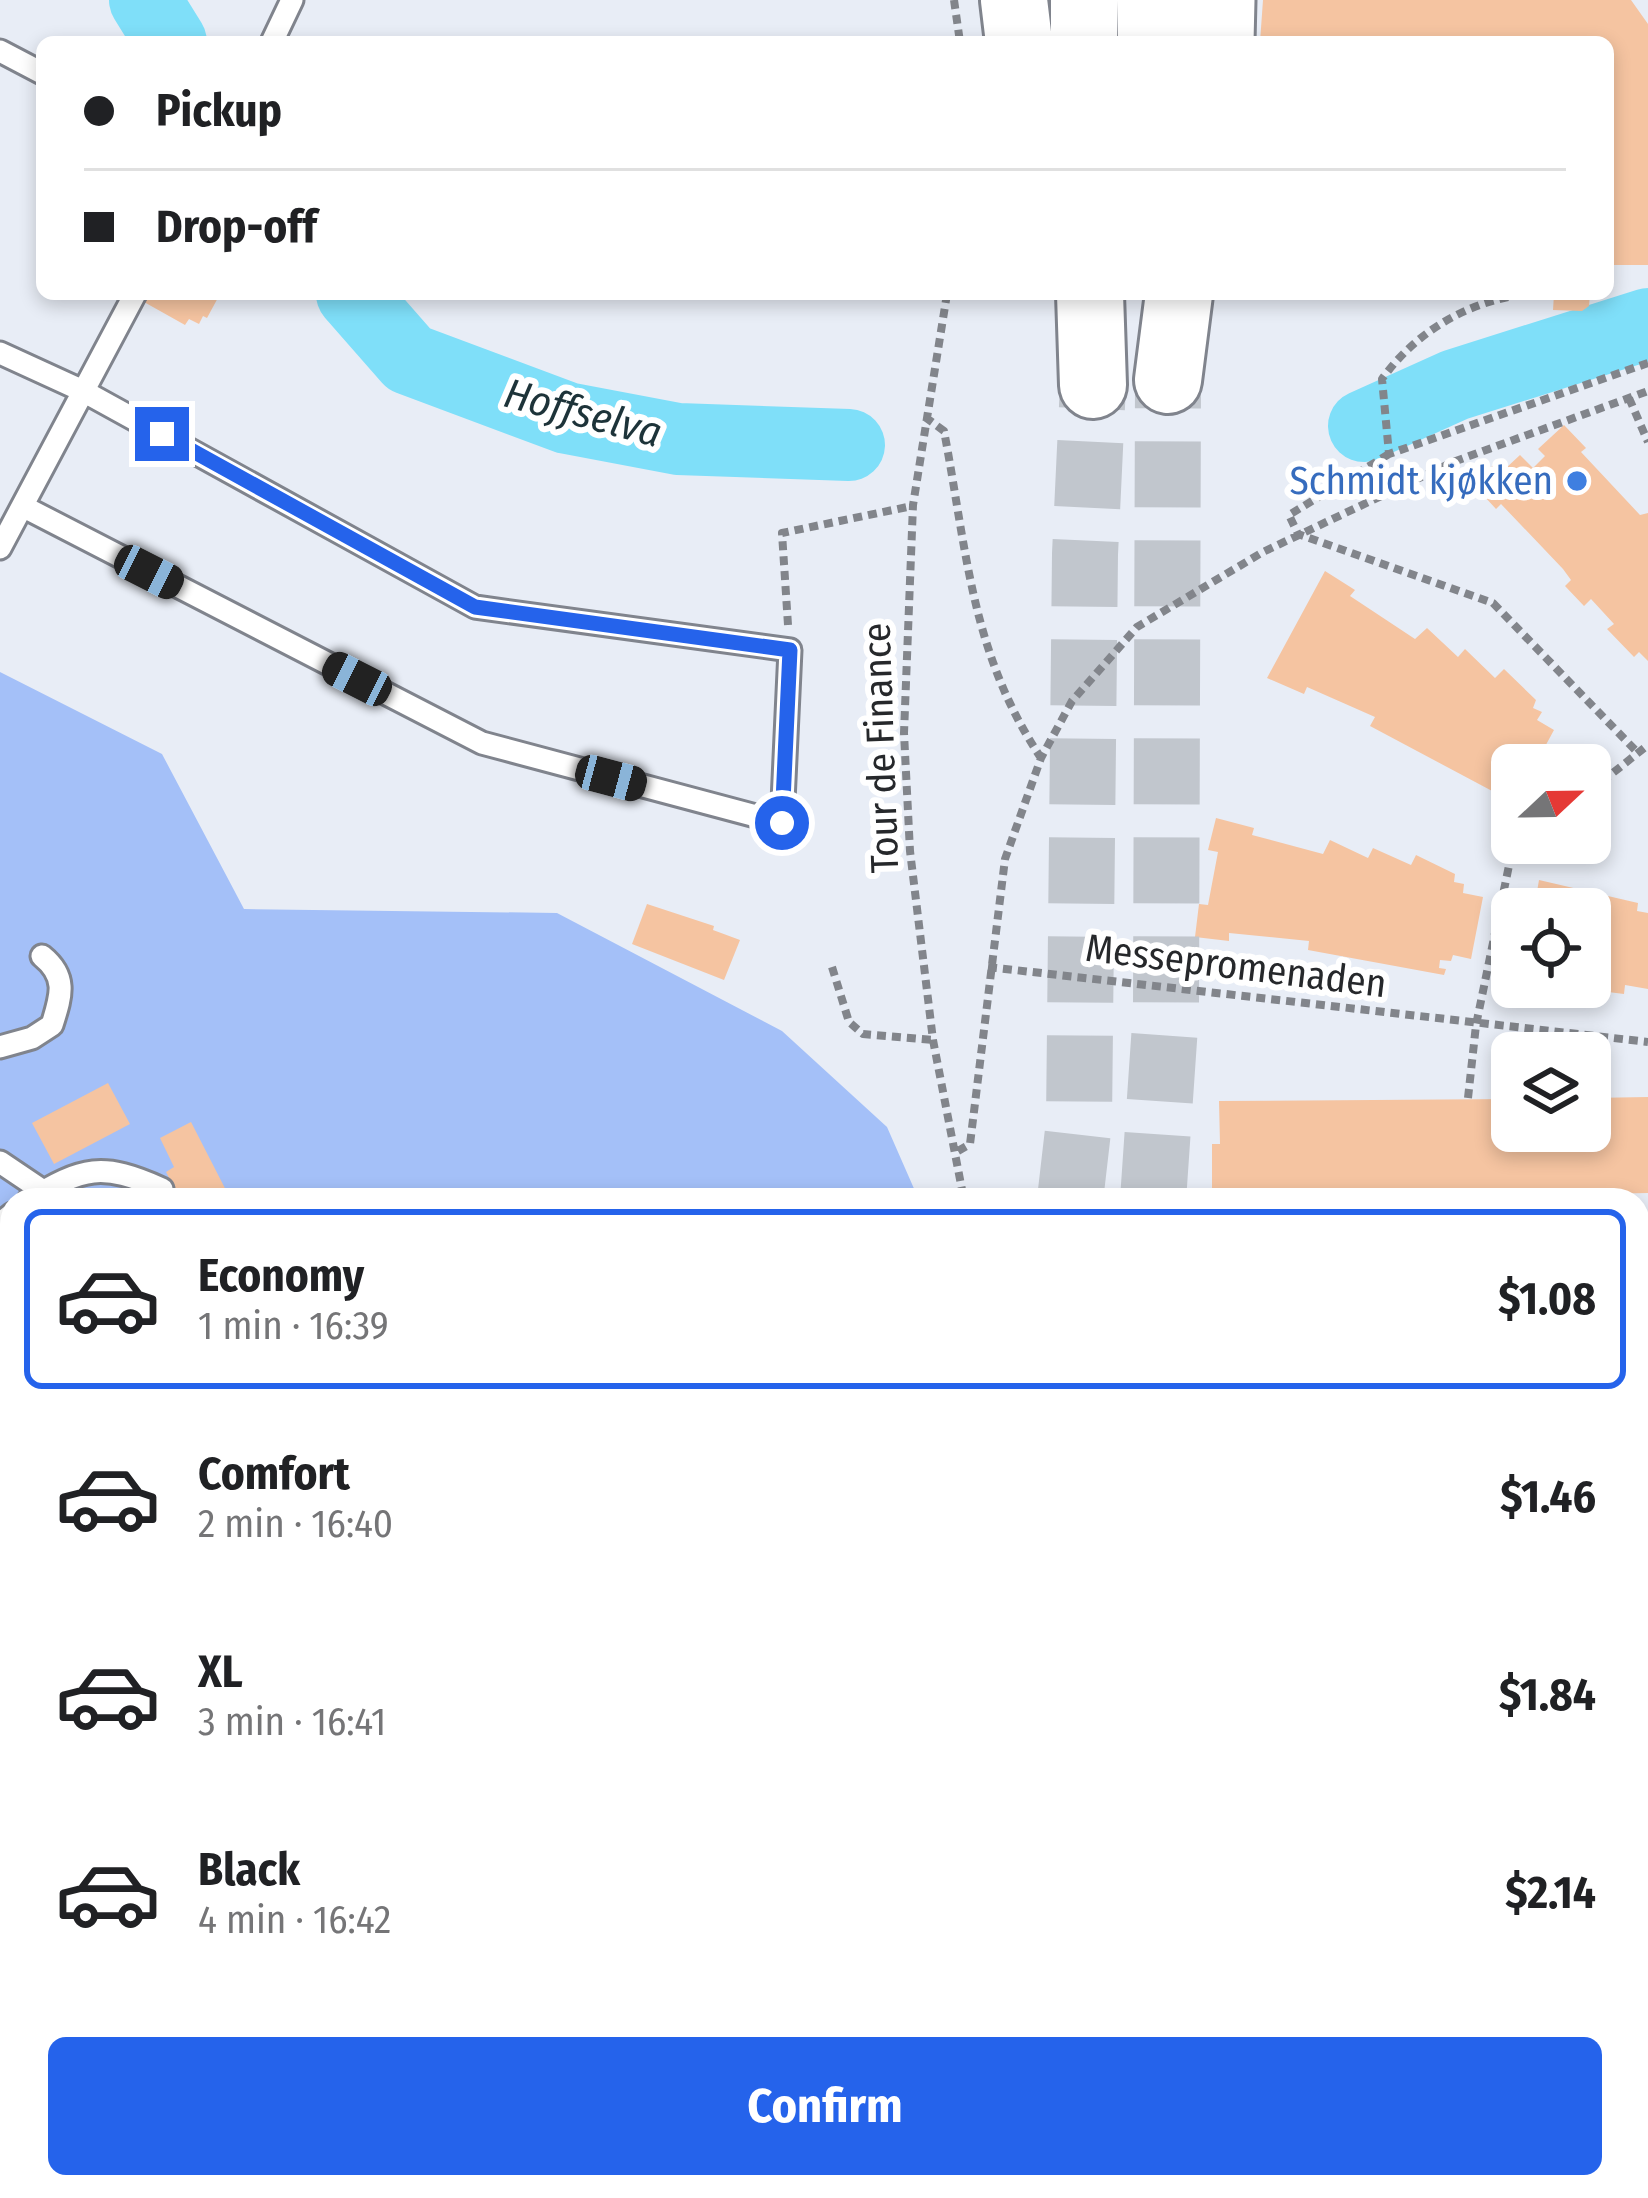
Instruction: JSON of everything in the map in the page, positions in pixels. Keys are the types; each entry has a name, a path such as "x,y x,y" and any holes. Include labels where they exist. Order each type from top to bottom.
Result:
{"highway":[{"path":"1013,0 1018,36"},
{"path":"1084,0 1084,36"},
{"path":"1150,0 1151,36"},
{"path":"1202,36 1203,0"},
{"path":"1058,300 1079,384 1089,300"},
{"path":"1162,300 1168,380 1178,300"}],"lane":[{"path":"275,36 292,0"},
{"path":"1243,36 1244,0"},
{"path":"0,51 36,70"},
{"path":"0,548 132,300"},
{"path":"0,353 83,391 475,607 790,650 782,823 482,743 24,507"},
{"path":"0,1047 32,1038 52,1025 62,984 57,968 42,956"},
{"path":"0,1162 28,1188"},
{"path":"49,1188 95,1168 159,1188"}],"path":[{"path":"954,0 959,36"},
{"name":"Tour de Finance","path":"946,300 913,506 904,733 910,851 933,1040 963,1188"},
{"path":"1389,452 1382,380 1402,352 1469,306 1495,300"},
{"path":"1639,754 1493,603 1298,534 1289,515 1389,452 1648,363"},
{"path":"958,1151 970,1144 1005,859 1041,758 1072,701 1137,627 1194,589 1298,534 1453,462 1648,391"},
{"path":"1629,398 1648,442"},
{"path":"924,416 944,431 964,563 983,643 1011,713 1041,758"},
{"path":"790,650 782,533 913,506"},
{"path":"1611,775 1648,746"},
{"path":"1468,1098 1476,1025 1509,864"},
{"path":"832,967 849,1022 863,1034 933,1040"},
{"name":"Messepromenaden","path":"988,968 1648,1042"}],"shaded area":[{"path":"0,672 162,754 244,909 557,913 782,1031 887,1127 914,1188 0,1188"}],"building":[{"path":"1263,0 1631,0 1648,24 1648,265 1614,265 1614,36 1260,36"},
{"path":"217,300 207,318 203,316 199,324 189,319 185,325 144,302"},
{"path":"1554,300 1590,300 1582,311 1553,310"},
{"path":"1564,425 1586,448 1581,452 1640,515 1648,513 1648,661 1639,652 1634,657 1607,629 1614,624 1591,599 1584,606 1565,586 1571,580 1563,569 1501,504 1496,509 1473,484 1499,460 1506,468 1520,455 1533,468 1545,456 1538,449"},
{"path":"1325,571 1355,590 1350,596 1415,639 1427,628 1458,657 1465,649 1495,678 1504,669 1536,700 1533,708 1542,712 1537,720 1554,730 1546,744 1491,744 1491,790 1370,726 1375,717 1307,687 1304,694 1267,678"},
{"path":"1216,818 1254,828 1252,835 1323,854 1330,840 1368,858 1373,848 1411,865 1416,855 1455,874 1454,882 1464,884 1463,893 1483,897 1471,959 1453,955 1451,961 1440,960 1444,975 1308,950 1309,941 1229,933 1229,941 1195,937 1199,904 1208,905 1218,852 1208,850"},
{"path":"1539,880 1573,888 1538,888"},
{"path":"1611,897 1638,903 1637,911 1648,913 1648,989 1625,985 1624,994 1611,992"},
{"path":"647,904 714,926 713,930 740,940 724,980 632,944"},
{"path":"108,1083 130,1124 54,1164 32,1123"},
{"path":"1648,1097 1648,1188 1212,1188 1212,1144 1220,1144 1219,1101 1491,1099 1491,1152 1611,1152 1611,1098"},
{"path":"191,1122 225,1188 174,1188 166,1172 174,1167 160,1138"}],"waterway":[{"name":"Hoffselva","path":"145,0 167,36"},
{"name":"Hoffselva","path":"357,300 409,359 567,418 678,439 849,445"},
{"name":"Hoffselva","path":"1364,426 1455,385 1648,324"}],"tunnel":[{"path":"1154,1188 1166,1011 1168,380"},
{"path":"1071,1188 1079,1122 1085,554 1093,385"}],"place":[{"name":"Schmidt kjøkken","path":"1577,481"}],"route":[{"path":"162,434 475,607 790,650 782,823"}]}
